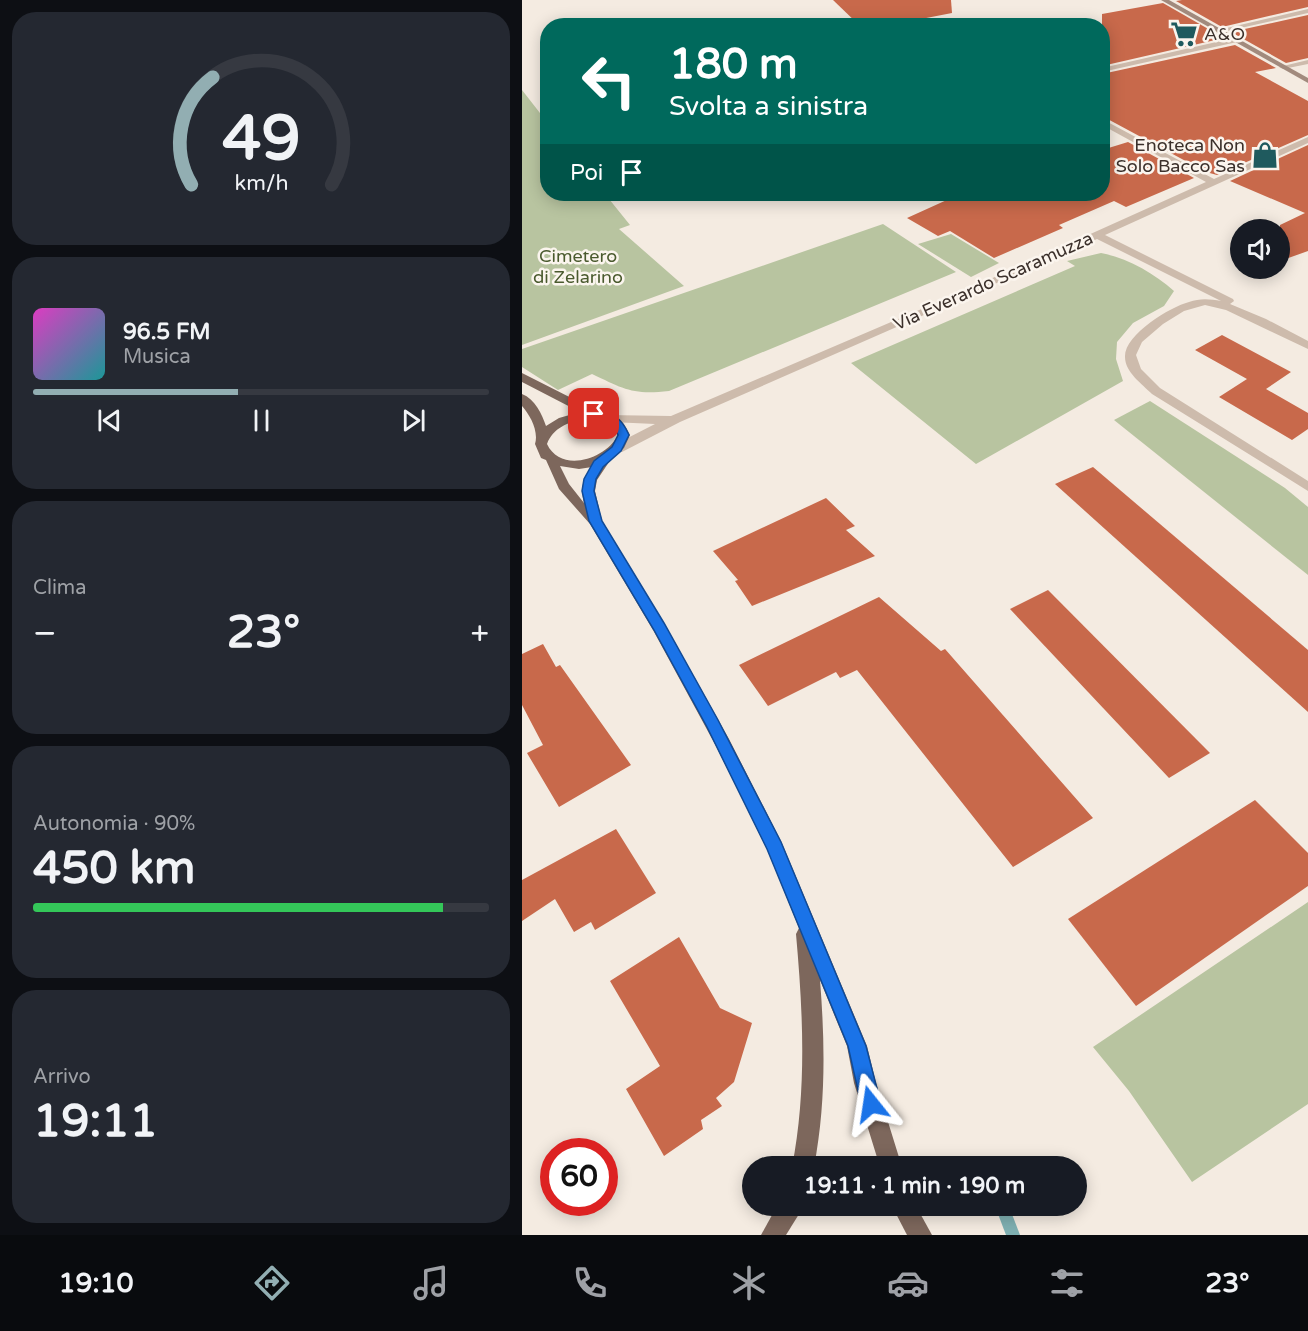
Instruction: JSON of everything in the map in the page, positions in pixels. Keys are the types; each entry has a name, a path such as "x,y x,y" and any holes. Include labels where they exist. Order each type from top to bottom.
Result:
{"main road":[{"path":"522,378 594,414 611,418 618,422 624,435 612,452 578,464 552,459"},
{"path":"522,398 536,414 543,438"},
{"path":"543,438 547,431 563,420 594,414"},
{"name":"Via Everardo Scaramuzza","path":"543,438 542,450 552,459 564,488 574,503 595,521"},
{"name":"Via Everardo Scaramuzza","path":"612,452 590,479 588,491 595,521 659,627 723,744 775,847 857,1046 865,1083 888,1156"},
{"name":"Via Everardo Scaramuzza","path":"805,922 815,1042 814,1096 810,1136 805,1156"},
{"path":"773,1234 785,1216"},
{"path":"909,1216 920,1235"}],"street":[{"path":"1164,0 1308,81"},
{"path":"1218,31 1308,11"},
{"path":"1110,68 1234,40"},
{"path":"1282,68 1308,62"},
{"path":"1110,125 1214,183"},
{"name":"Via Everardo Scaramuzza","path":"612,452 676,419 1308,140"},
{"path":"1097,235 1253,314 1269,326"},
{"path":"1181,276 1188,291 1182,307"},
{"path":"1308,346 1218,303 1204,302 1182,307 1139,337 1130,347 1130,362 1136,374 1156,391 1308,487"},
{"name":"Via Everardo Scaramuzza","path":"611,418 648,421 676,419"}],"green space":[{"name":"Cimetero di Zelarino","path":"522,90 540,113 540,201 611,201 630,225 619,229 684,286 522,345"},
{"path":"883,224 956,272 669,391 629,390 592,374 558,390 522,367 522,349"},
{"path":"951,234 999,263 971,277 918,244"},
{"path":"1101,253 1140,267 1174,291 1164,306 1133,323 1117,342 1116,359 1123,381 976,464 851,363 1075,266 1067,261"},
{"path":"1150,401 1285,488 1308,507 1308,575 1114,420"},
{"path":"1308,902 1308,1104 1192,1182 1129,1091 1093,1047"}],"building":[{"path":"833,0 951,0 952,13 926,18 852,18"},
{"path":"1308,0 1308,7 1222,27 1176,1"},
{"path":"1163,3 1224,38 1110,64 1110,18 1102,18 1102,14"},
{"path":"1308,15 1308,58 1286,63 1231,32"},
{"path":"1235,45 1276,68 1255,72 1308,101 1308,135 1217,175 1206,172 1110,120 1110,72"},
{"path":"1128,142 1194,178 1126,207 1114,201 1059,225 1063,228 994,258 950,231 938,236 907,218 945,201 1110,201 1110,148"},
{"path":"1308,145 1308,251 1290,257 1290,220 1305,213 1230,181"},
{"path":"1222,335 1291,372 1266,389 1308,413 1308,429 1292,440 1219,397 1247,379 1195,350"},
{"path":"1093,467 1308,650 1308,712 1055,484"},
{"path":"826,498 855,526 846,530 875,556 752,606 735,581 738,580 713,551"},
{"path":"1048,590 1210,753 1169,778 1010,609"},
{"path":"879,597 941,651 945,649 1093,818 1013,867 857,670 840,678 836,672 768,706 739,665"},
{"path":"543,644 556,667 560,665 631,765 559,807 527,753 543,745 522,705 522,654"},
{"path":"1255,800 1308,853 1308,886 1136,1006 1068,919"},
{"path":"616,829 656,893 595,930 591,922 574,932 555,899 522,921 522,880"},
{"path":"679,937 720,1008 752,1023 734,1082 716,1098 722,1106 701,1120 703,1129 664,1156 626,1089 660,1066 610,981"}],"waterway":[{"path":"1006,1216 1013,1235"}],"place":[{"name":"A&O","path":"1184,34"},
{"name":"Enoteca Non Solo Bacco Sas","path":"1265,155"}],"route":[{"path":"594,414 604,415 618,422 624,435 617,449 603,459 590,479 588,491 595,521 659,627 713,724 775,847 857,1046 871,1104"}]}
